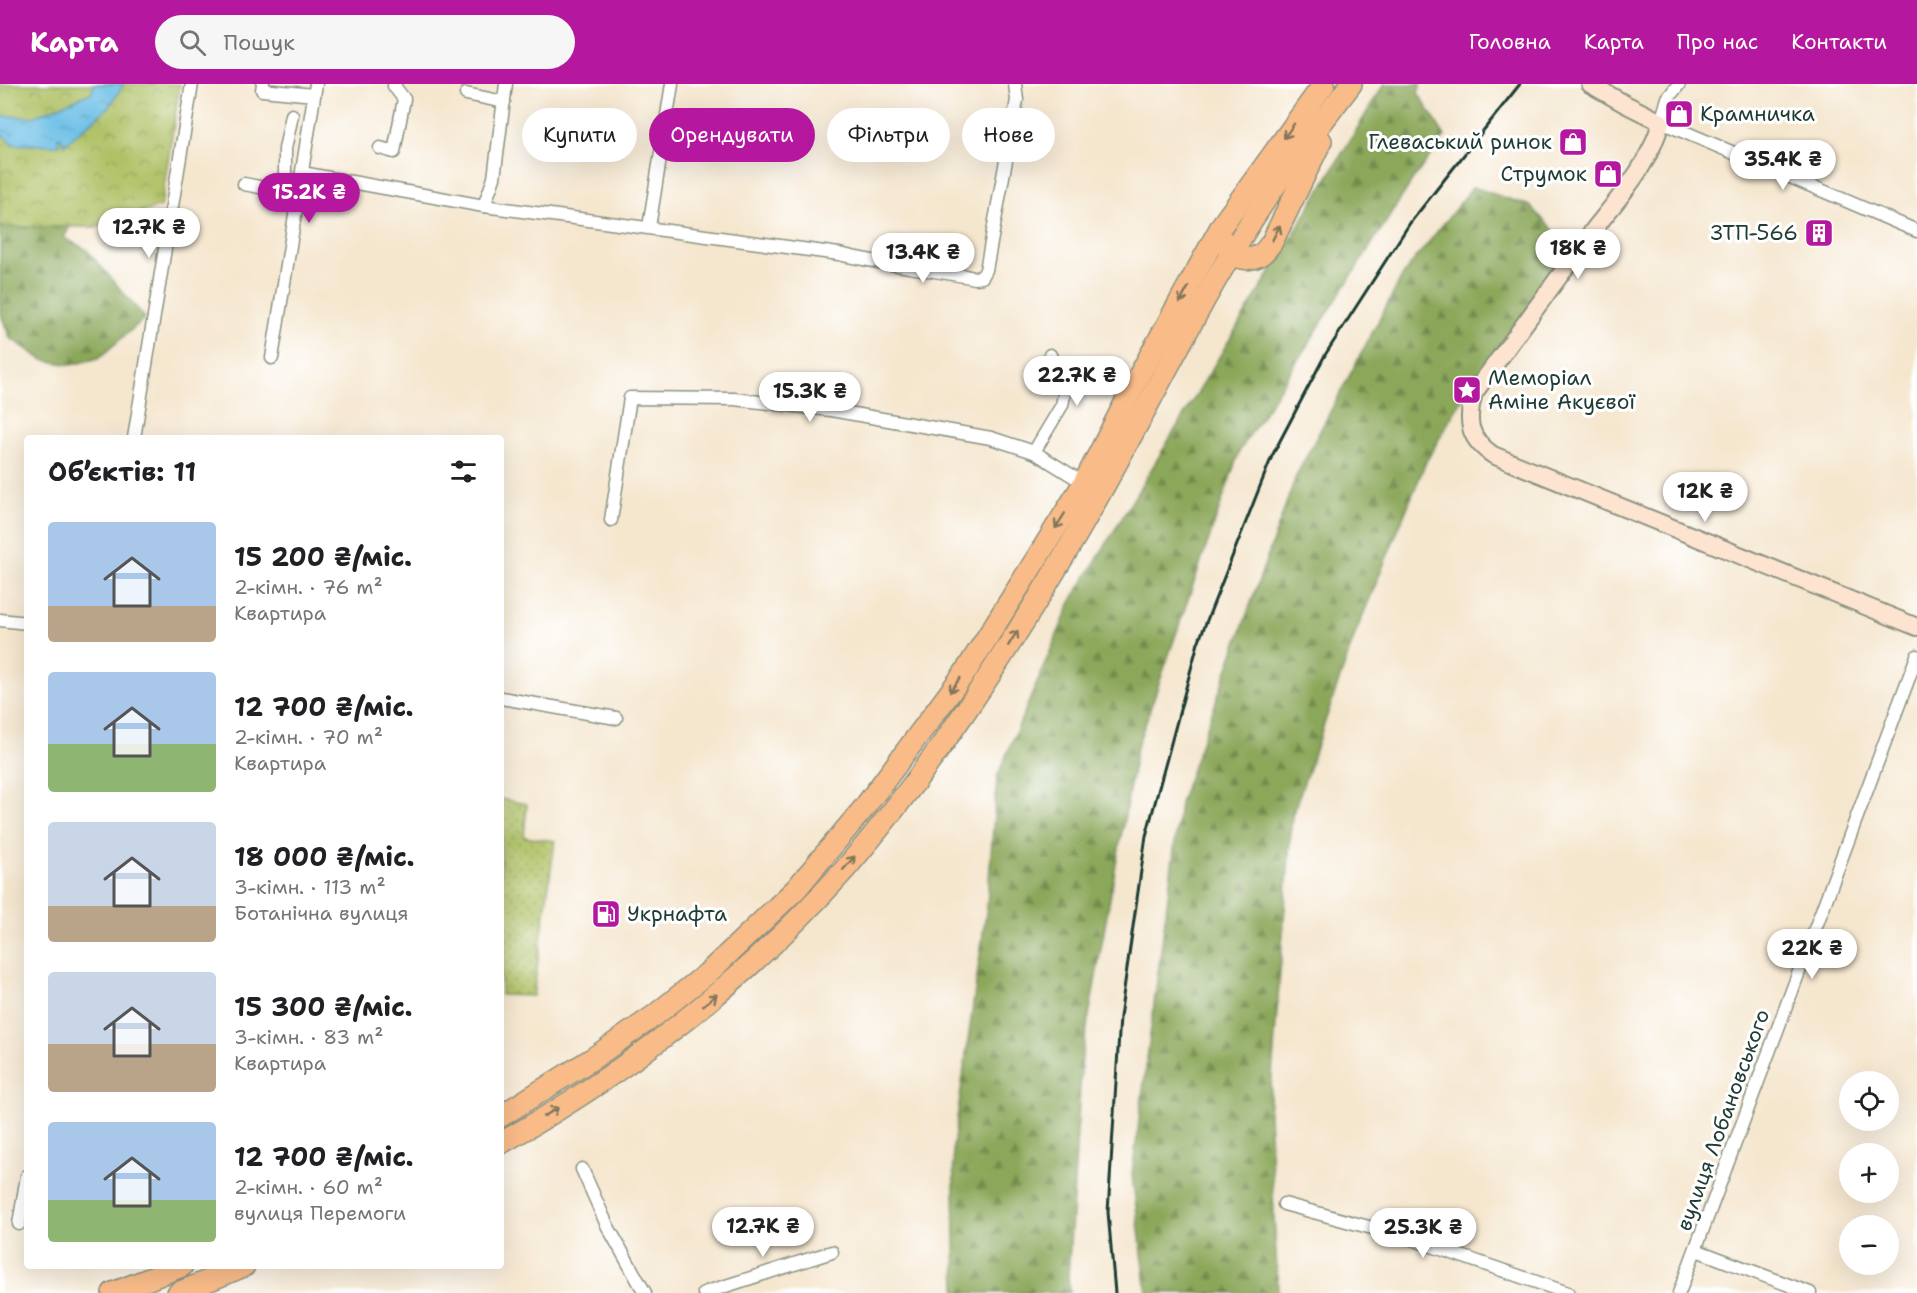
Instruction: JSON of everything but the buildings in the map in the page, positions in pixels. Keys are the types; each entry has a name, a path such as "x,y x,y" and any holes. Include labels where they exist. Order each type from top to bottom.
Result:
{"highway":[{"path":"504,1114 592,1059 654,1016 709,972 796,889 864,808 966,671 1084,483 1222,225 1324,84"},
{"path":"1222,225 1227,248 1238,258 1249,259 1260,255 1272,242 1350,88"},
{"path":"504,1141 593,1087 716,995 761,955 812,904 882,824 986,683 1073,542 1232,253 1250,224 1350,88"},
{"path":"113,1293 174,1269"},
{"path":"178,1293 237,1269"}],"street":[{"path":"134,435 192,84"},
{"path":"263,84 262,90 315,90 272,358"},
{"path":"380,148 394,152 404,99 394,87 395,84"},
{"path":"484,206 494,178 506,84"},
{"path":"649,228 672,84"},
{"path":"302,173 484,206 838,254 871,262 975,278 982,277 986,270 1017,100 1015,84"},
{"path":"1590,84 1661,122 1917,231"},
{"path":"1679,84 1668,98 1657,139 1641,171 1590,235 1474,393 1469,425 1481,448 1493,455 1917,627"},
{"path":"466,94 504,102"},
{"path":"285,192 285,149 292,115"},
{"path":"244,184 298,195"},
{"path":"1034,452 1062,405 1065,390 1050,355"},
{"path":"611,520 630,398 734,399 831,410 991,438 1034,452 1084,483"},
{"path":"0,620 24,623"},
{"name":"вулиця Лобановського","path":"1679,1293 1917,656"},
{"path":"504,699 616,718"},
{"path":"582,1169 607,1225 645,1293"},
{"path":"20,1224 24,1197"},
{"path":"1284,1204 1409,1238 1568,1293"},
{"path":"1696,1250 1810,1293"},
{"path":"704,1293 832,1252"}],"green space":[{"path":"0,84 180,84 161,206 99,227 0,227"},
{"path":"1384,84 1421,84 1418,93 1445,136 1414,178 1239,452 1137,747 1082,1055 1068,1278 1070,1293 956,1293 953,1147 987,905 997,777 1071,602"},
{"path":"0,155 74,218 64,238 86,249 145,318 99,358 71,365 43,360 10,338 0,312"},
{"path":"1473,187 1530,206 1571,248 1458,406 1426,462 1356,632 1292,817 1269,1114 1278,1293 1147,1293 1132,1175 1180,803 1296,476 1404,273"},
{"path":"504,800 527,804 524,837 555,841 533,996 504,995"}],"water":[{"path":"94,84 124,84 109,107 64,145 60,137 58,138 59,145 13,144 0,133 0,116 33,117 91,93"}],"railway":[{"path":"1115,1293 1108,1212 1120,1017 1146,836 1198,643 1272,456 1325,355 1410,223 1520,84"}],"place":[{"name":"Крамничка","path":"1679,114"},
{"name":"Глеваський ринок","path":"1573,142"},
{"name":"Струмок","path":"1608,174"},
{"name":"ЗТП-566","path":"1819,233"},
{"name":"Меморіал Аміне Акуєвої","path":"1467,390"},
{"name":"Укрнафта","path":"606,914"}]}
